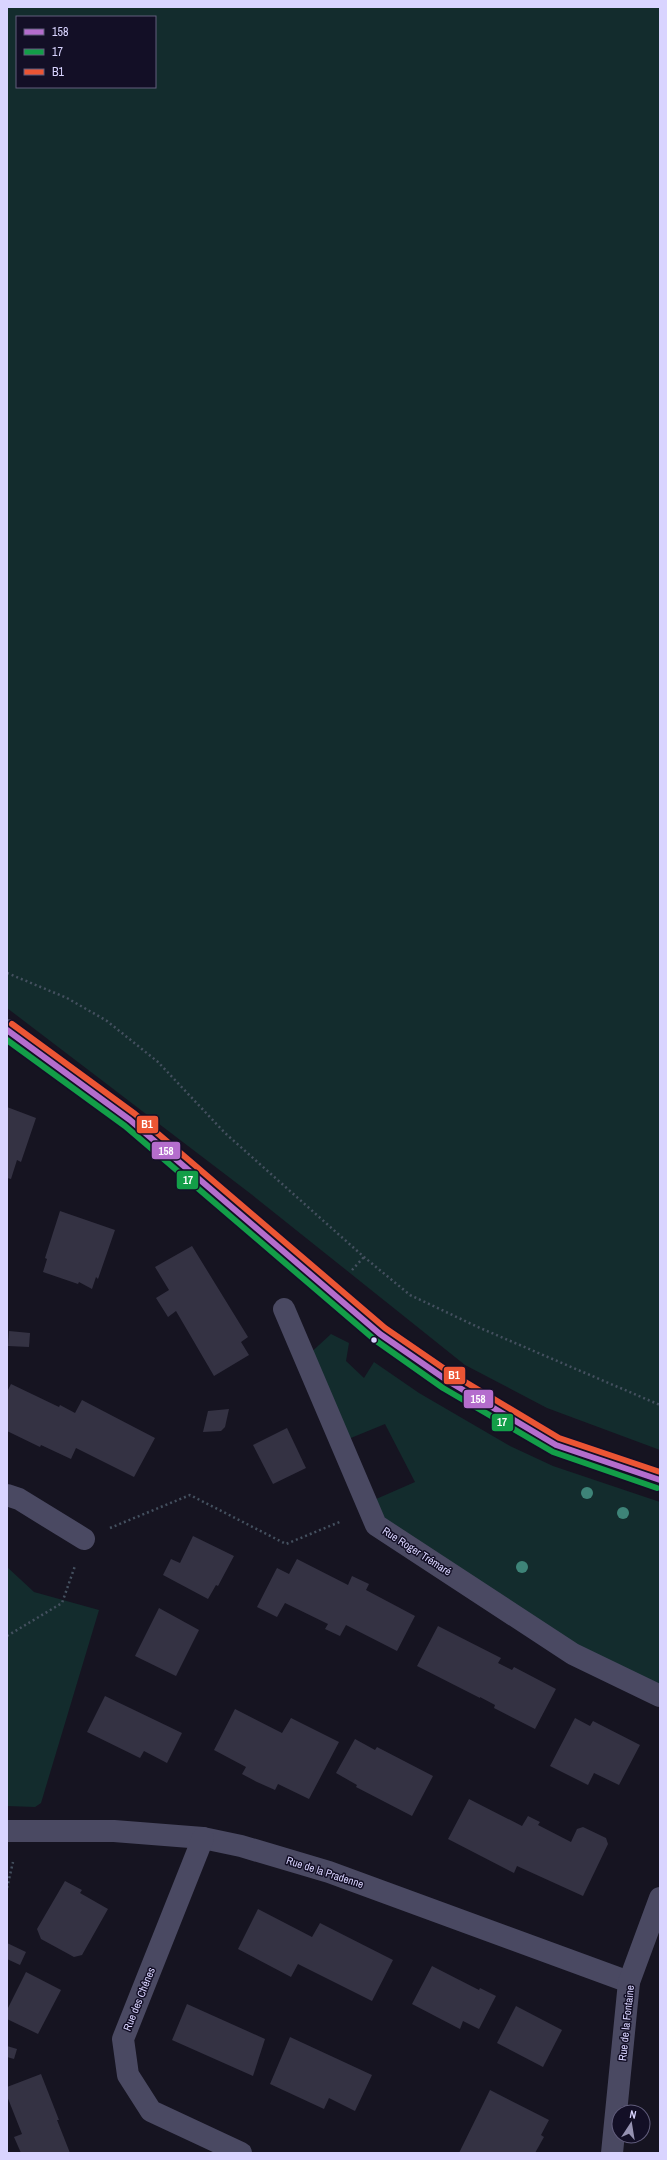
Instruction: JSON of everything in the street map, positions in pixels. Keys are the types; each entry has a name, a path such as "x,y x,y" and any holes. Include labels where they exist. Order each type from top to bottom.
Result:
{"street":[{"path":"7,1030 130,1120 380,1334 448,1381 556,1445 660,1480"},
{"name":"Rue Roger Trémaré","path":"284,1308 376,1525 573,1654 660,1696"},
{"path":"7,1495 19,1499 84,1539"},
{"name":"Rue de la Pradenne","path":"7,1831 114,1831 203,1838 241,1846 328,1872 629,1982"},
{"name":"Rue des Chênes","path":"203,1838 123,2039 128,2075 151,2112 241,2153"},
{"name":"Rue de la Fontaine","path":"612,2153 629,1982 660,1898"}],"path":[{"path":"7,973 67,998 100,1018 152,1057 225,1133 364,1257 410,1295 480,1328 660,1405"},
{"path":"7,1636 62,1603 84,1539 190,1495 286,1544 355,1516 371,1512"}],"green space":[{"path":"7,7 660,7 660,1450 547,1408 465,1365 251,1194 7,1008"},
{"path":"331,1334 349,1343 346,1361 364,1378 374,1362 419,1393 510,1446 553,1466 660,1502 660,1696 376,1525 367,1503 415,1482 385,1424 341,1442 306,1357"},
{"path":"7,1567 34,1592 99,1610 41,1803 35,1807 7,1806"}],"building":[{"path":"7,1107 36,1118 21,1162 17,1160 11,1179 7,1178"},
{"path":"60,1211 115,1230 98,1279 96,1277 92,1289 79,1282 78,1284 43,1272 47,1259 45,1258"},
{"path":"192,1246 248,1337 241,1342 249,1355 214,1376 176,1311 168,1317 156,1298 169,1290 155,1267"},
{"path":"9,1331 30,1333 29,1347 8,1346"},
{"path":"11,1384 75,1413 82,1400 155,1438 134,1477 76,1448 71,1459 41,1445 40,1447 7,1431 7,1392"},
{"path":"229,1409 225,1427 221,1431 203,1432 208,1411"},
{"path":"287,1428 306,1468 273,1484 253,1445"},
{"path":"193,1536 234,1556 218,1586 216,1585 208,1599 163,1575 171,1559 180,1563"},
{"path":"297,1559 348,1585 352,1576 369,1584 366,1590 415,1616 397,1651 346,1625 340,1636 325,1629 328,1624 285,1603 277,1617 257,1607 277,1568 289,1574"},
{"path":"159,1608 199,1630 176,1676 135,1656"},
{"path":"438,1626 501,1658 498,1663 512,1670 514,1667 556,1689 535,1729 494,1708 495,1705 417,1666"},
{"path":"105,1696 182,1733 167,1763 144,1751 140,1758 87,1732"},
{"path":"235,1709 282,1733 291,1718 339,1742 309,1799 278,1784 275,1790 257,1782 242,1774 246,1767 214,1750"},
{"path":"575,1718 590,1726 593,1721 640,1745 619,1785 594,1773 588,1785 550,1766"},
{"path":"355,1739 375,1750 377,1747 433,1776 412,1816 356,1787 357,1785 336,1773"},
{"path":"469,1799 522,1826 528,1816 540,1822 538,1825 571,1842 577,1829 583,1827 606,1838 608,1844 583,1896 517,1866 514,1873 448,1839"},
{"path":"65,1881 82,1890 80,1893 108,1909 82,1955 74,1957 41,1939 37,1929"},
{"path":"258,1909 312,1937 320,1923 393,1960 372,2001 298,1964 291,1977 238,1949"},
{"path":"7,1943 26,1952 20,1965 7,1959"},
{"path":"432,1966 479,1990 480,1988 496,1996 479,2029 463,2021 460,2029 412,2004"},
{"path":"26,1972 61,1990 38,2034 7,2019 7,2010"},
{"path":"187,2004 265,2039 253,2076 172,2040"},
{"path":"516,2006 562,2030 543,2067 497,2043"},
{"path":"290,2037 372,2075 355,2111 329,2098 324,2109 270,2084"},
{"path":"7,2046 17,2049 14,2059 7,2057"},
{"path":"41,2074 70,2153 21,2153 14,2137 22,2134 7,2096 7,2087"},
{"path":"490,2090 549,2120 541,2135 544,2137 535,2153 459,2153"}],"transit line":[{"name":"B1","path":"12,1024 135,1114 385,1328 452,1374 559,1438 660,1472"},
{"name":"158","path":"7,1030 130,1120 380,1334 448,1381 556,1445 660,1480"},
{"name":"17","path":"7,1040 125,1126 375,1340 443,1388 553,1452 657,1488"}]}
